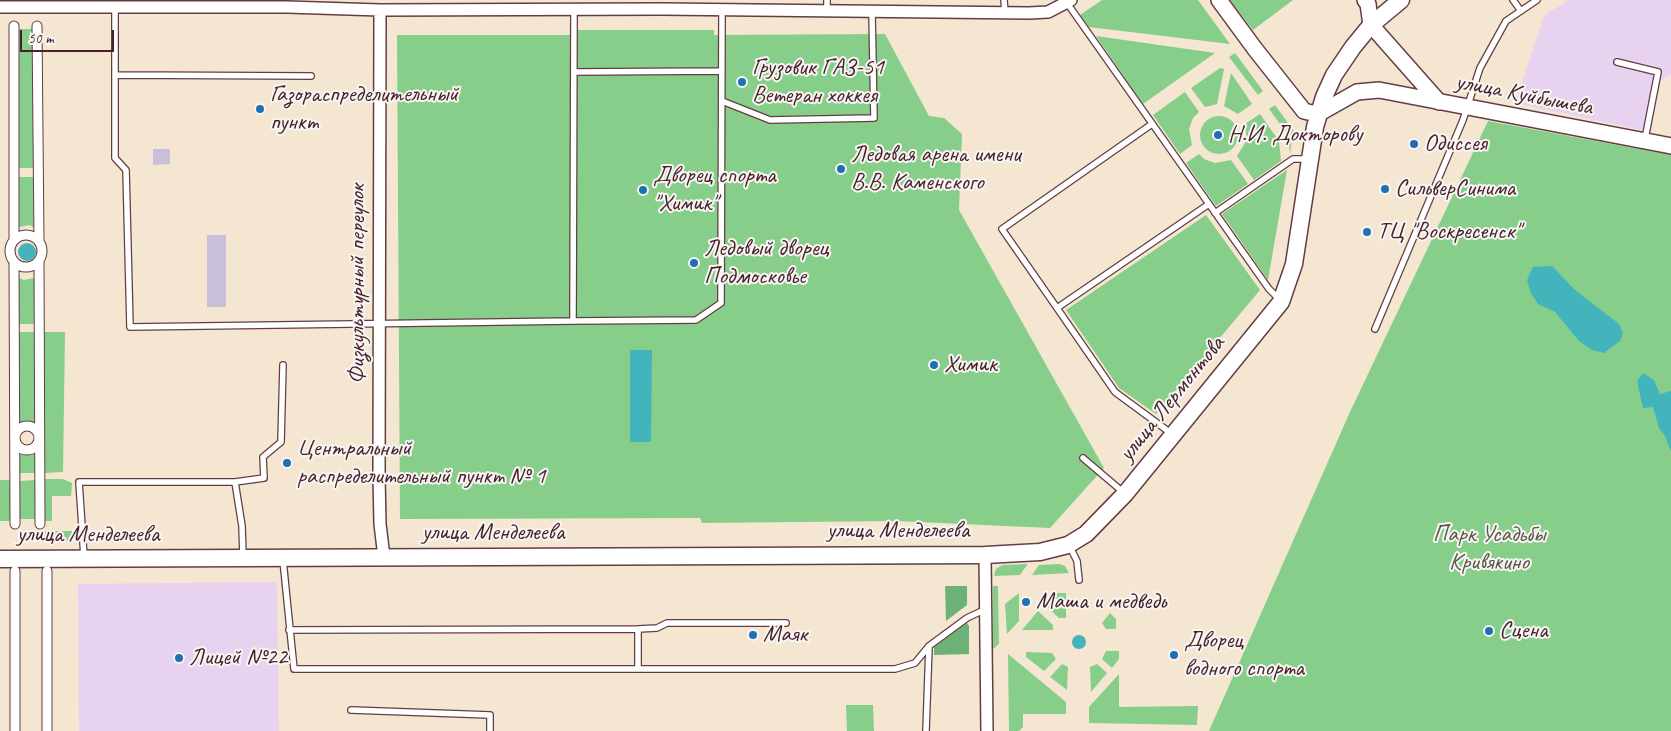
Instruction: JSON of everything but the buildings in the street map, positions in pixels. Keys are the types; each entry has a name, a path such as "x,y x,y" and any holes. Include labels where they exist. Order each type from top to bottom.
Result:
{"main road":[{"name":"улица Лермонтова","path":"985,555 1040,552 1068,545 1086,534 1125,494 1282,302 1294,264 1318,114 1334,75 1371,25 1400,0"},
{"name":"улица Менделеева","path":"0,559 985,555"}],"street":[{"path":"1219,0 1304,111 1318,114 1346,97 1366,90 1379,90 1439,102"},
{"path":"1365,0 1368,4 1371,25"},
{"path":"0,7 287,3 380,10 574,11 662,5 722,10 827,6 872,12 1004,13 1048,12 1069,2"},
{"name":"Физкультурный переулок","path":"380,10 378,323 380,524 384,558"},
{"name":"улица Куйбышева","path":"1371,25 1439,102 1671,146"},
{"path":"14,26 14,240 10,248 14,262 15,524"},
{"path":"37,26 40,241 43,252 39,262 40,524"},
{"path":"14,240 27,235 40,241"},
{"path":"14,262 24,268 35,266 39,262"},
{"path":"30,426 36,430 39,437 37,445 27,450 18,445 16,437 22,427 30,426"},
{"path":"985,555 986,731"},
{"path":"47,570 47,731"},
{"path":"15,571 15,731"}],"lane":[{"path":"1004,0 1004,13"},
{"path":"1514,0 1521,11"},
{"path":"1375,329 1467,107 1480,68 1506,21 1537,0"},
{"path":"1069,2 1152,124 1269,289 1282,302"},
{"path":"120,5 115,76 115,158 126,170 130,327 696,320 721,303 722,10"},
{"path":"573,321 574,11"},
{"path":"722,101 770,120 874,118 872,12"},
{"path":"1617,62 1658,72 1645,142"},
{"path":"574,72 722,71"},
{"path":"115,76 310,76"},
{"path":"1152,124 1002,229 1115,392 1173,436"},
{"path":"1216,213 1293,159 1310,159"},
{"path":"1057,308 1209,204"},
{"path":"84,559 79,482 235,482 264,478 263,457 282,442 283,365"},
{"path":"1083,458 1125,494"},
{"path":"235,482 242,526 243,558"},
{"path":"1068,545 1078,561 1079,580"},
{"path":"283,558 294,669 894,669 915,663 929,646 967,618 986,609"},
{"path":"289,630 638,629 657,628 667,623 786,623"},
{"path":"638,629 638,669"},
{"path":"926,731 929,646"},
{"path":"351,710 490,715 490,731"}],"shaded area":[{"path":"1568,0 1671,0 1671,74 1661,81 1651,132 1515,103 1544,16"},
{"path":"153,149 170,149 170,164 153,165"},
{"path":"207,235 226,235 226,307 207,307"},
{"name":"Лицей №22","path":"277,582 279,731 79,731 78,584"}],"green space":[{"path":"1102,0 1198,0 1230,44 1089,27 1080,15"},
{"path":"1230,0 1293,0 1253,30"},
{"path":"17,29 34,29 34,168 18,168"},
{"name":"Ледовый дворец Подмосковье","path":"578,30 714,30 714,35 885,34 929,116 944,118 962,134 959,210 1104,468 1050,528 896,521 702,523 700,518 400,519 397,35 578,35"},
{"path":"1096,36 1215,53 1143,104"},
{"path":"1235,53 1263,91 1258,95 1229,57"},
{"path":"1220,68 1224,69 1217,104 1205,107 1191,88"},
{"path":"1231,73 1252,104 1238,114 1224,106"},
{"path":"1185,92 1199,112 1193,118 1189,129 1192,145 1180,154 1153,115"},
{"path":"1275,105 1293,130 1290,154 1288,135 1269,109"},
{"path":"1260,114 1279,141 1281,161 1254,180 1237,156 1247,140 1245,124"},
{"path":"1219,116 1232,122 1238,135 1232,148 1219,154 1206,148 1200,135 1206,122"},
{"name":"Парк Усадьбы Кривякино","path":"1488,121 1671,155 1671,731 1209,731 1350,412"},
{"path":"1199,154 1204,159 1215,163 1231,160 1248,184 1216,206 1186,163"},
{"path":"1287,170 1268,280 1222,214"},
{"path":"19,177 33,177 34,228 30,225 19,227"},
{"path":"1206,215 1260,290 1156,414 1119,388 1066,310"},
{"path":"19,278 24,280 34,278 34,324 19,324"},
{"path":"19,332 35,332 36,423 23,421 19,423"},
{"path":"43,332 65,332 63,472 44,473"},
{"path":"20,451 31,453 35,451 35,473 20,473"},
{"path":"44,479 63,479 72,483 71,496 52,496 52,521 44,521"},
{"path":"0,480 10,480 10,521 0,521"},
{"path":"36,480 36,519 20,519 19,481"},
{"path":"42,531 72,531 72,536 68,541 42,541"},
{"path":"1027,564 1020,575 994,576 996,569 1002,565"},
{"path":"1059,564 1065,566 1069,573 1032,575 1039,565"},
{"path":"945,586 967,586 967,605 946,621"},
{"path":"993,586 998,586 999,644 993,649"},
{"path":"1019,593 1019,621 1007,634 1005,604"},
{"path":"1055,593 1066,593 1066,618 1059,618 1044,604"},
{"path":"1038,611 1053,625 1053,630 1022,630"},
{"path":"1110,613 1116,619 1116,629 1106,629 1102,623"},
{"path":"967,623 969,626 969,654 934,655 934,647"},
{"path":"1106,651 1119,651 1119,659 1112,668 1102,659"},
{"path":"1026,652 1052,653 1056,659 1044,671 1026,657"},
{"path":"1008,654 1066,702 1066,714 1023,714 1023,727 1019,731 1009,731"},
{"path":"1062,664 1068,667 1067,690 1050,677"},
{"path":"1097,664 1107,673 1091,692 1090,667"},
{"path":"1119,674 1119,707 1198,706 1197,725 1089,723 1089,707"},
{"path":"846,705 873,705 874,731 847,731"}],"water":[{"path":"23,243 31,243 36,248 34,259 23,261 18,256 18,248"},
{"path":"1552,266 1574,289 1619,324 1623,333 1620,341 1604,353 1592,350 1579,341 1555,312 1538,304 1531,293 1527,280 1533,267"},
{"path":"630,350 652,350 651,442 630,442"},
{"path":"1643,373 1654,380 1660,394 1671,391 1671,451 1665,436 1659,428 1653,407 1643,408 1637,381"},
{"path":"1076,635 1082,635 1086,642 1082,649 1076,649 1072,645 1072,639"}],"place":[{"name":"Грузовик ГАЗ-51 Ветеран хоккея","path":"742,82"},
{"name":"Газораспределительный пункт","path":"260,109"},
{"name":"Н.И. Докторову","path":"1218,135"},
{"name":"Одиссея","path":"1414,144"},
{"name":"Ледовая арена имени В.В. Каменского","path":"841,169"},
{"name":"СильверСинима","path":"1385,189"},
{"name":"Дворец спорта \"Химик\"","path":"643,190"},
{"name":"ТЦ \"Воскресенск\"","path":"1367,232"},
{"name":"Ледовый дворец Подмосковье","path":"694,263"},
{"name":"Химик","path":"934,365"},
{"name":"Центральный распределительный пункт № 1","path":"287,463"},
{"name":"Маша и медведь","path":"1026,602"},
{"name":"Сцена","path":"1489,631"},
{"name":"Маяк","path":"753,635"},
{"name":"Дворец водного спорта","path":"1174,655"},
{"name":"Лицей №22","path":"179,658"}]}
